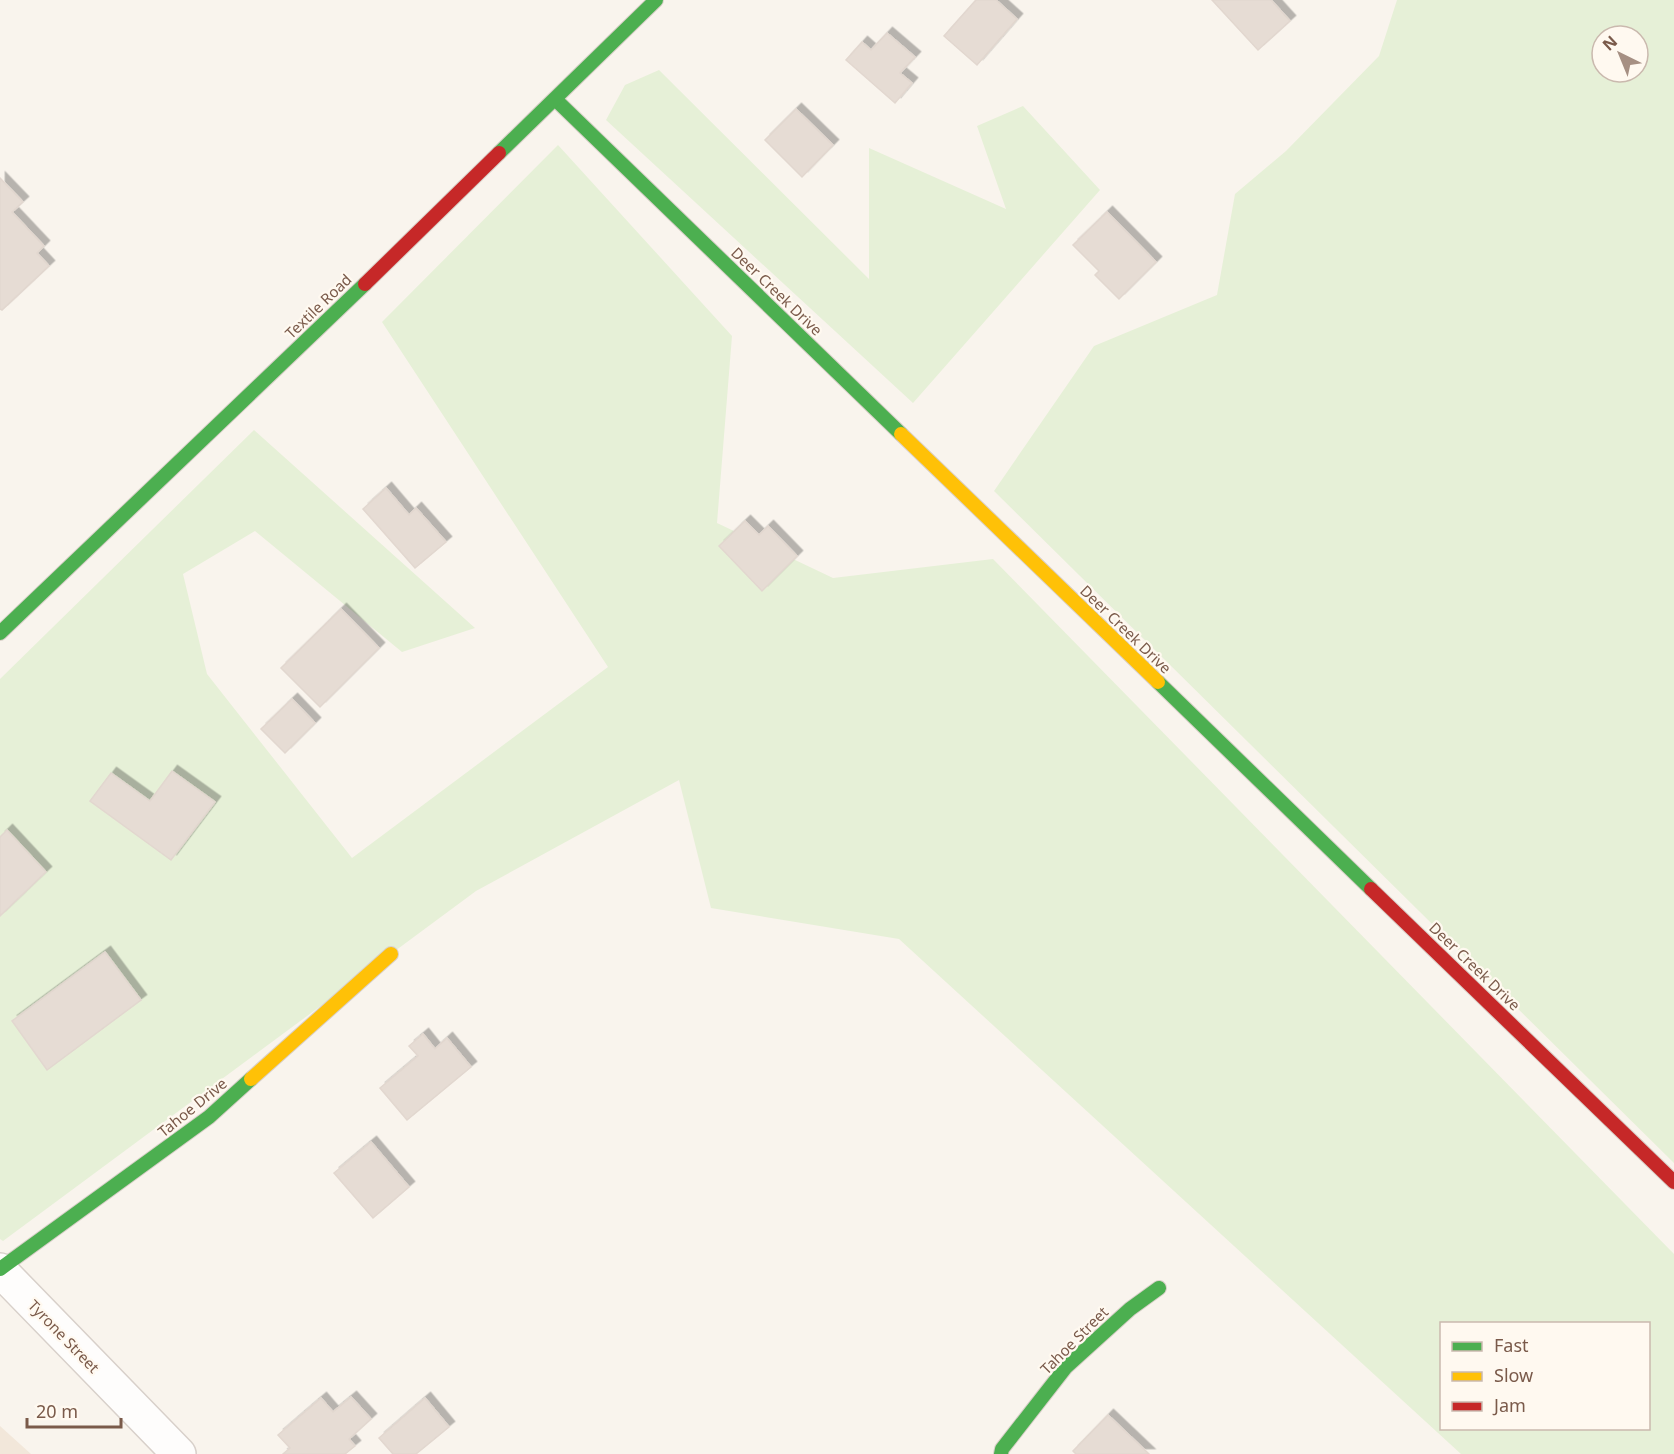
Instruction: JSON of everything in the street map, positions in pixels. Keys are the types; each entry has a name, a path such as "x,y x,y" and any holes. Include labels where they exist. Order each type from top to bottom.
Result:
{"street":[{"name":"Textile Road","path":"0,633 238,408 656,0"},
{"name":"Deer Creek Drive","path":"555,99 1674,1182"},
{"name":"Tahoe Drive","path":"0,1270 209,1117 391,954"},
{"name":"Tyrone Street","path":"0,1270 179,1454"},
{"name":"Tahoe Street","path":"1001,1454 1002,1449 1066,1367 1130,1309 1159,1288"}],"shaded area":[{"path":"0,1426 31,1454 0,1454"}],"green space":[{"path":"1397,0 1674,0 1674,1163 994,491 1094,346 1217,295 1235,194 1286,151 1379,56"},
{"path":"659,70 869,279 869,148 1006,209 977,126 1023,106 1100,190 913,403 606,120 625,85"},
{"path":"558,145 732,336 717,523 833,578 993,559 1674,1254 1674,1454 1461,1454 899,939 711,908 679,780 476,891 3,1241 0,1239 0,679 254,430 475,628 402,652 255,531 183,574 207,674 352,858 608,667 382,322"}],"building":[{"path":"976,0 996,0 1017,19 977,65 944,36"},
{"path":"1212,0 1271,0 1290,21 1258,50"},
{"path":"887,33 915,57 900,73 912,83 895,103 846,60 862,42 871,50"},
{"path":"796,109 833,145 802,177 765,140"},
{"path":"0,178 23,202 12,212 44,246 37,253 49,266 2,310 0,309"},
{"path":"1107,212 1156,262 1119,299 1095,275 1099,271 1073,245"},
{"path":"386,488 409,515 416,508 446,542 415,568 363,509"},
{"path":"745,521 759,535 768,526 797,556 762,591 719,546"},
{"path":"341,609 379,648 320,707 281,668"},
{"path":"292,699 315,723 285,753 261,729"},
{"path":"172,771 215,802 171,860 90,801 111,773 150,801"},
{"path":"7,830 46,872 0,916 0,837"},
{"path":"105,952 141,1000 47,1070 12,1021"},
{"path":"423,1034 435,1049 447,1038 471,1067 407,1120 380,1088 418,1056 409,1046"},
{"path":"371,1142 409,1187 373,1218 334,1173"},
{"path":"351,1397 371,1419 349,1439 355,1446 345,1454 283,1454 290,1448 278,1435 321,1398 333,1412"},
{"path":"425,1398 449,1427 416,1454 393,1454 379,1438"},
{"path":"1108,1415 1149,1454 1076,1454 1073,1451"}],"traffic: fast":[{"path":"499,153 656,0"},
{"path":"555,99 901,434"},
{"path":"0,633 365,284"},
{"path":"1158,682 1371,889"},
{"path":"0,1269 209,1117 251,1079"},
{"path":"1001,1454 1002,1449 1066,1367 1130,1309 1159,1288"}],"traffic: slow":[{"path":"901,434 1158,682"},
{"path":"251,1079 391,954"}],"traffic: jam":[{"path":"365,284 499,153"},
{"path":"1371,889 1674,1182"}]}
